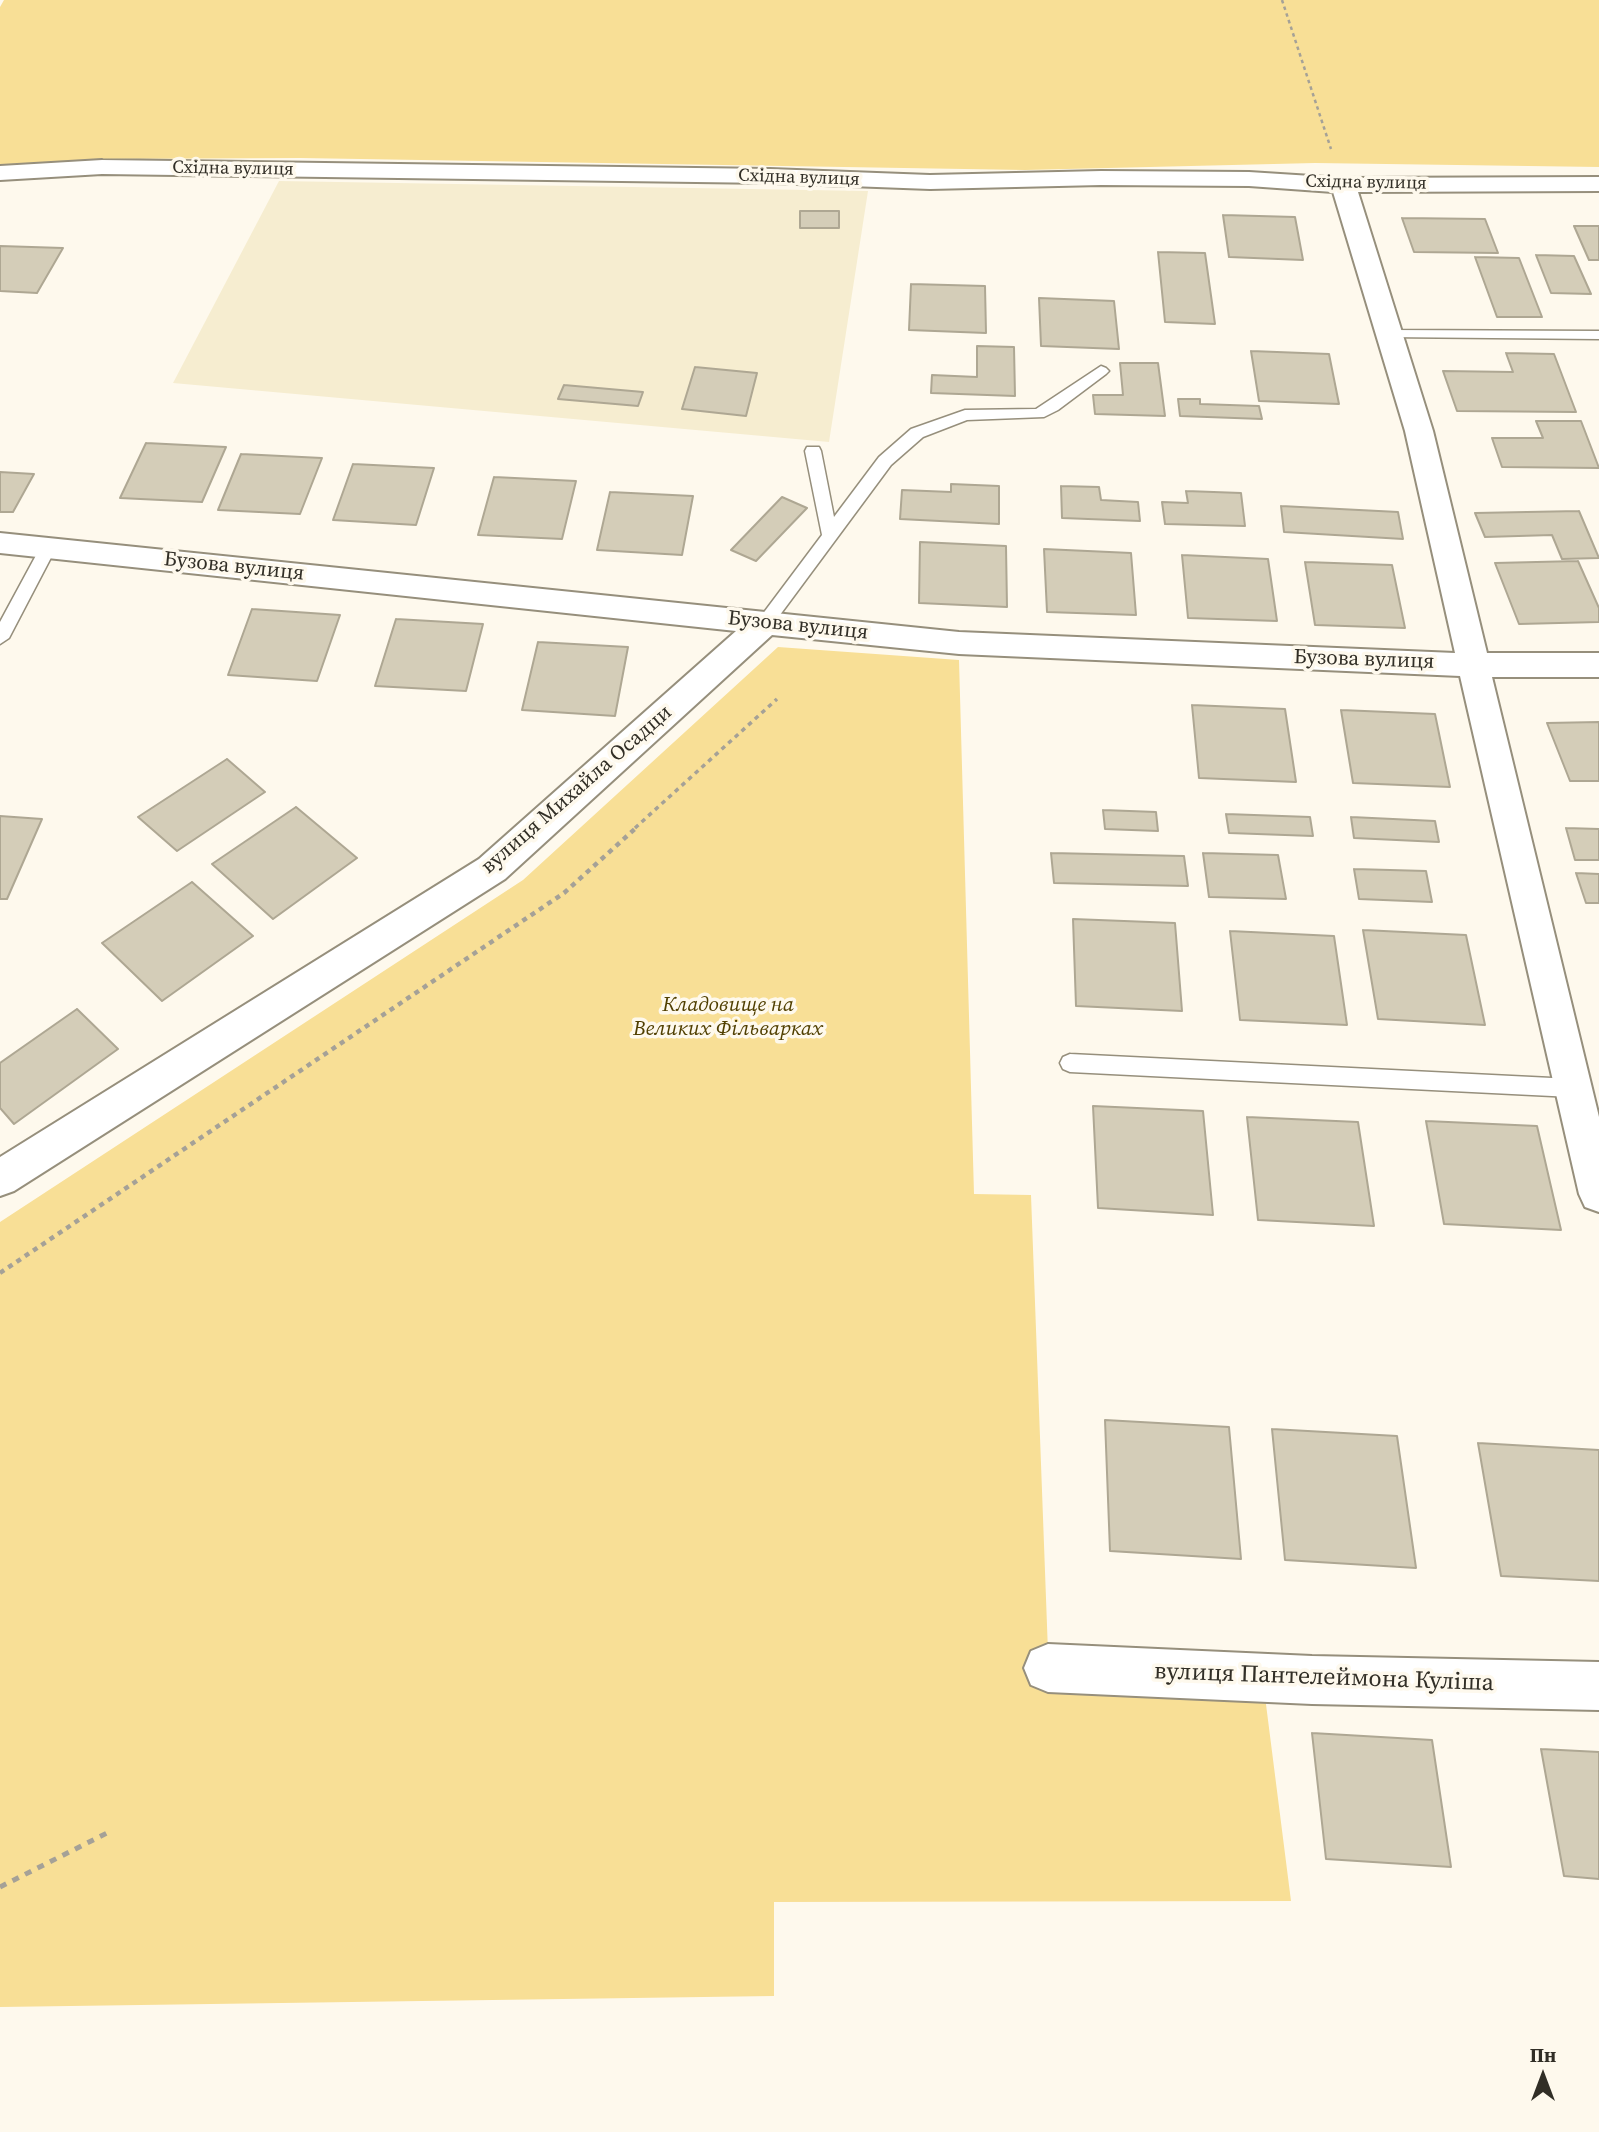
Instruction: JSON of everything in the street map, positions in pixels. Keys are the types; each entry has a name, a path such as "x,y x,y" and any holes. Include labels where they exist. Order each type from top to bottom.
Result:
{"street":[{"name":"Східна вулиця","path":"0,173 102,167 770,176 930,182 1101,178 1249,179 1343,185 1599,184"},
{"path":"1343,185 1419,431 1572,1088 1590,1128 1599,1194"},
{"name":"Бузова вулиця","path":"0,543 959,643 1474,665 1599,665"},
{"name":"вулиця Михайла Осадци","path":"0,1178 492,869 765,623"},
{"name":"вулиця Пантелеймона Куліша","path":"1048,1668 1311,1680 1599,1686"}],"lane":[{"path":"1390,334 1599,335"},
{"name":"вулиця Михайла Осадци","path":"765,623 885,461 918,433 965,415 1039,414 1053,407 1101,371"},
{"path":"813,451 830,536"},
{"path":"0,638 48,548"},
{"path":"1070,1063 1572,1088"}],"path":[{"path":"1282,0 1343,185"},
{"path":"0,1273 564,893 777,699"},
{"path":"0,1887 109,1832"}],"shaded area":[{"path":"279,181 868,191 829,442 173,383"}],"green space":[{"path":"4,0 1599,0 1599,167 1315,163 1025,170 300,158 101,159 0,165 0,7"},
{"name":"Кладовище на Великих Фільварках","path":"778,647 959,660 974,1194 1031,1195 1048,1652 1261,1665 1291,1901 774,1902 774,1996 0,2007 0,1222 523,880"}],"building":[{"path":"800,211 839,211 839,228 800,228"},
{"path":"1223,215 1295,217 1303,260 1229,257"},
{"path":"1402,218 1485,219 1498,253 1414,252"},
{"path":"1574,226 1599,226 1599,260 1589,260"},
{"path":"0,246 63,248 37,293 0,291"},
{"path":"1158,252 1205,253 1215,324 1165,322"},
{"path":"1536,255 1574,256 1591,294 1551,293"},
{"path":"1475,257 1519,258 1542,317 1497,317"},
{"path":"911,284 985,286 986,333 909,330"},
{"path":"1039,298 1114,301 1119,349 1041,346"},
{"path":"977,346 1014,347 1015,396 931,393 932,375 977,377"},
{"path":"1251,351 1329,354 1339,404 1259,401"},
{"path":"1506,353 1554,354 1576,412 1457,411 1443,371 1513,372"},
{"path":"1120,363 1158,363 1165,416 1095,414 1093,395 1123,395"},
{"path":"695,367 757,373 746,416 682,409"},
{"path":"564,385 643,392 638,406 558,399"},
{"path":"1178,399 1200,399 1200,404 1259,406 1262,419 1180,416"},
{"path":"1536,421 1581,421 1599,468 1502,467 1492,438 1543,438"},
{"path":"146,443 226,447 202,502 120,498"},
{"path":"241,454 322,458 300,514 218,510"},
{"path":"353,464 434,468 416,525 333,520"},
{"path":"0,472 34,474 13,512 0,512"},
{"path":"494,477 576,481 562,539 478,535"},
{"path":"951,484 999,486 999,524 900,519 902,490 951,492"},
{"path":"1061,486 1099,487 1101,500 1138,502 1140,521 1062,518"},
{"path":"1186,491 1241,493 1245,526 1165,524 1162,502 1188,503"},
{"path":"610,492 693,496 682,555 597,550"},
{"path":"782,497 807,508 756,561 731,550"},
{"path":"1281,506 1398,512 1403,539 1284,532"},
{"path":"1579,511 1599,558 1562,559 1552,535 1485,537 1475,513"},
{"path":"920,542 1006,546 1007,607 919,603"},
{"path":"1044,549 1131,553 1136,615 1047,612"},
{"path":"1182,555 1268,559 1277,621 1188,618"},
{"path":"1578,561 1599,608 1599,622 1519,624 1495,563"},
{"path":"1305,562 1392,565 1405,628 1315,625"},
{"path":"252,609 340,615 317,681 228,675"},
{"path":"396,619 483,624 466,691 375,686"},
{"path":"538,642 628,647 615,716 522,710"},
{"path":"1192,705 1285,709 1296,782 1199,778"},
{"path":"1341,710 1435,714 1450,787 1353,783"},
{"path":"1599,722 1599,781 1570,781 1547,723"},
{"path":"227,759 265,792 177,851 138,817"},
{"path":"296,807 357,858 273,919 212,864"},
{"path":"1103,810 1156,812 1158,831 1105,829"},
{"path":"1226,814 1310,817 1313,836 1229,833"},
{"path":"0,816 42,819 7,899 0,899"},
{"path":"1351,817 1435,821 1439,842 1354,838"},
{"path":"1566,828 1599,829 1599,860 1575,860"},
{"path":"1051,853 1184,856 1188,886 1054,883"},
{"path":"1203,853 1278,855 1286,899 1209,897"},
{"path":"1354,869 1426,871 1432,902 1359,899"},
{"path":"1576,873 1599,874 1599,903 1586,903"},
{"path":"192,882 253,936 162,1001 102,943"},
{"path":"1073,919 1175,923 1182,1011 1076,1006"},
{"path":"1363,930 1466,935 1485,1025 1378,1019"},
{"path":"1230,931 1334,936 1347,1025 1240,1020"},
{"path":"77,1009 118,1049 14,1124 0,1108 0,1063"},
{"path":"1093,1106 1203,1111 1213,1215 1098,1208"},
{"path":"1247,1117 1358,1122 1374,1226 1258,1220"},
{"path":"1426,1121 1537,1126 1561,1230 1444,1224"},
{"path":"1105,1420 1229,1427 1241,1559 1110,1551"},
{"path":"1272,1429 1397,1436 1416,1568 1285,1560"},
{"path":"1478,1443 1599,1450 1599,1581 1501,1576"},
{"path":"1312,1733 1432,1740 1451,1867 1326,1859"},
{"path":"1541,1749 1599,1752 1599,1879 1564,1876"}]}
